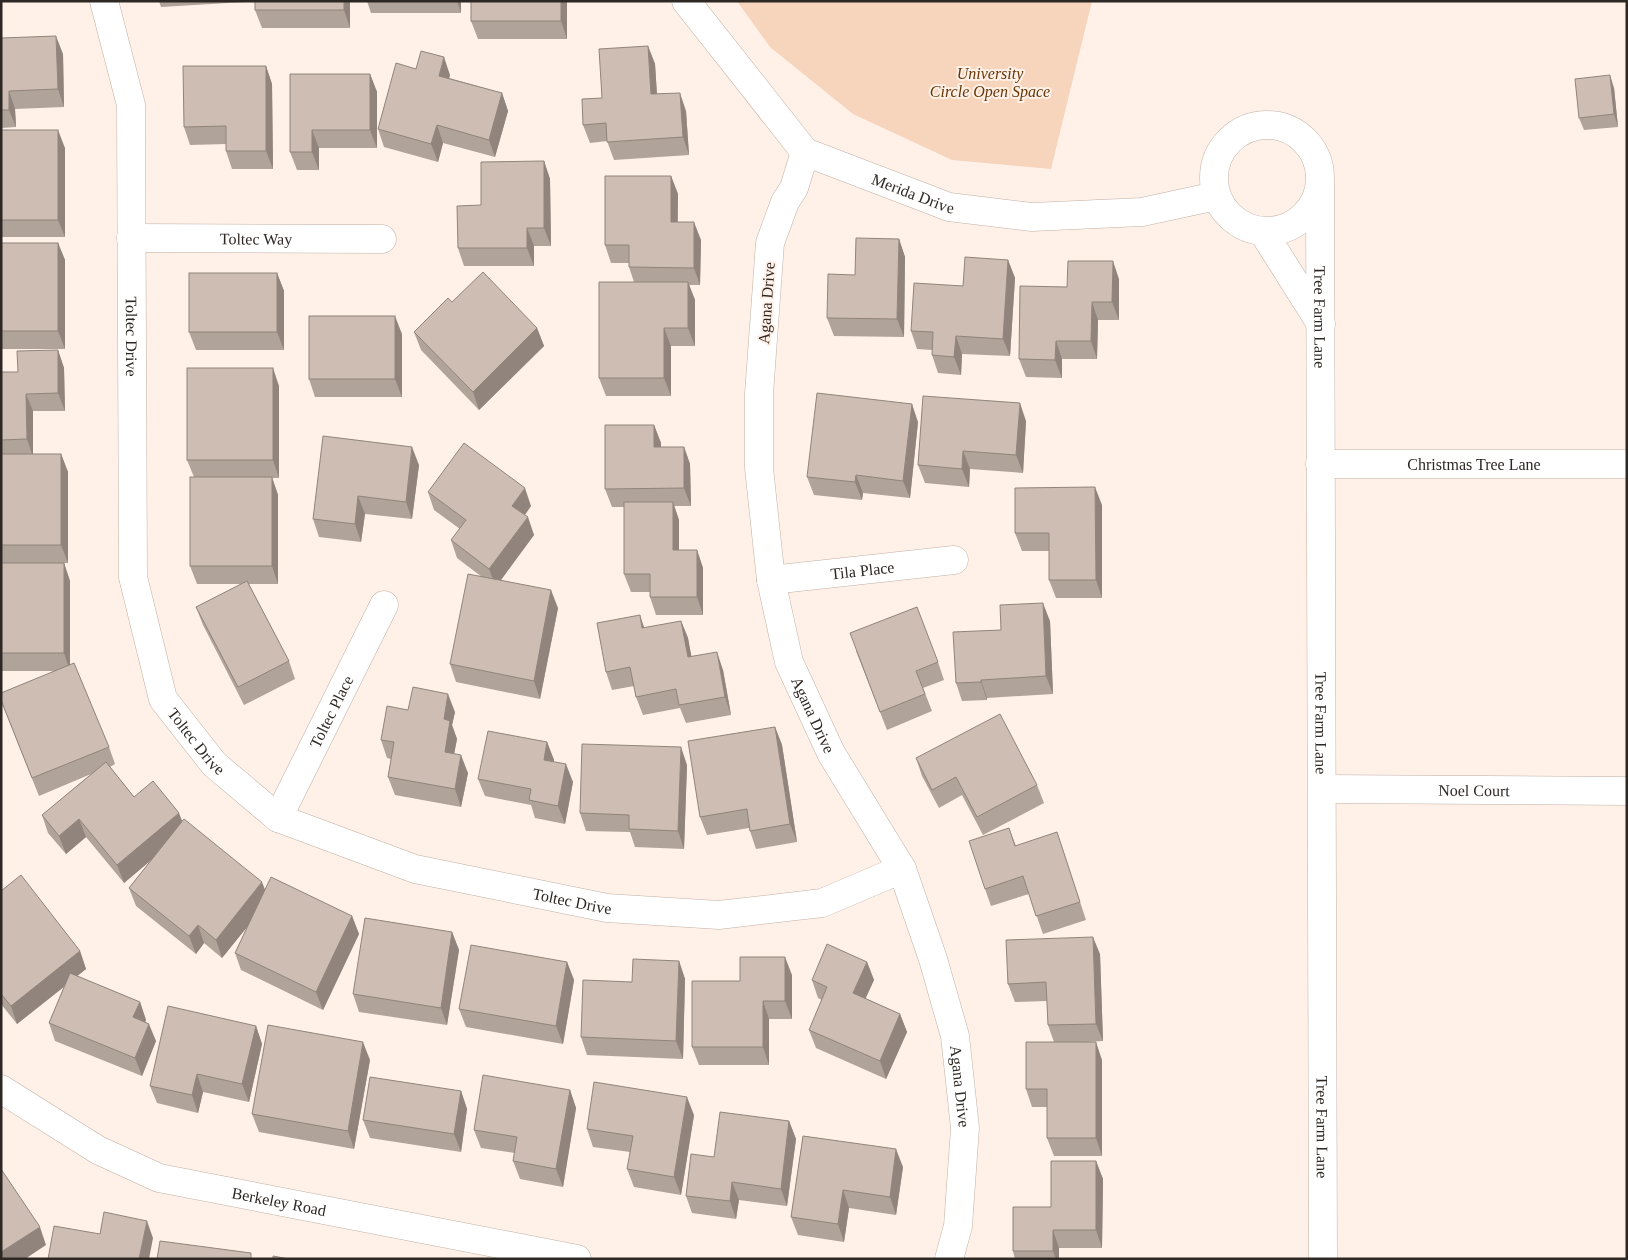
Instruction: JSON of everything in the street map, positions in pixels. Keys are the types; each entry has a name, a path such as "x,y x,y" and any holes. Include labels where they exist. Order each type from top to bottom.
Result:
{"street":[{"name":"Toltec Drive","path":"104,1 132,105 130,238 133,577 163,699 214,764 278,818 415,870 607,908 719,915 822,903 902,869"},
{"path":"686,1 805,152"},
{"path":"1266,124 1292,131 1305,141 1314,154 1320,169 1320,185 1316,201 1294,225 1279,231 1263,232 1248,228 1234,221 1223,210 1216,196 1213,180 1215,164 1221,150 1229,139 1253,126 1266,124"},
{"name":"Merida Drive","path":"805,152 949,207 1032,217 1142,212 1216,196"},
{"name":"Agana Drive","path":"805,152 794,188 785,202 773,235 769,253 759,403 759,468 771,580 789,662 830,753 902,869 933,958 955,1036 965,1128 958,1226 948,1259"},
{"name":"Tree Farm Lane","path":"1320,185 1322,324 1320,464 1323,790 1323,1259"},
{"path":"1263,232 1322,324"},
{"name":"Toltec Way","path":"130,238 382,239"},
{"name":"Christmas Tree Lane","path":"1320,464 1627,464"},
{"name":"Tila Place","path":"771,580 954,560"},
{"name":"Toltec Place","path":"278,818 384,605"},
{"name":"Noel Court","path":"1323,790 1627,791"},
{"name":"Berkeley Road","path":"1,1089 98,1150 159,1178 577,1259"}],"green space":[{"name":"University Circle Open Space","path":"737,1 1092,1 1051,169 952,160 853,114 770,47"}],"building":[{"path":"255,1 344,1 344,10 255,10"},
{"path":"471,1 561,1 561,21 471,21"},
{"path":"56,36 58,89 9,91 9,110 1,110 1,38"},
{"path":"648,46 651,94 680,93 683,137 607,142 606,123 583,125 582,99 602,98 599,49"},
{"path":"421,51 444,57 439,76 502,93 489,140 437,125 431,144 378,129 396,63 416,69"},
{"path":"183,66 266,66 266,151 226,151 226,126 184,127"},
{"path":"290,74 370,74 370,130 312,130 312,152 290,152"},
{"path":"1610,75 1614,114 1579,118 1575,79"},
{"path":"1,130 58,130 58,220 1,220"},
{"path":"544,161 544,228 527,228 527,248 458,248 457,206 481,205 481,162"},
{"path":"605,176 671,176 671,222 694,222 694,268 629,267 629,245 605,245"},
{"path":"856,238 899,239 897,319 827,318 828,274 855,275"},
{"path":"1,243 58,243 58,331 1,331"},
{"path":"965,257 1008,260 1003,339 956,336 954,357 932,355 933,332 911,331 914,283 963,286"},
{"path":"1068,261 1113,261 1112,302 1092,302 1091,341 1056,341 1055,360 1019,359 1020,286 1067,287"},
{"path":"483,272 537,328 473,392 414,332 448,298 452,302"},
{"path":"189,273 277,273 277,332 189,332"},
{"path":"599,282 688,282 688,328 664,328 664,378 599,378"},
{"path":"309,316 395,316 395,379 309,379"},
{"path":"58,350 58,393 26,394 27,439 1,440 1,372 18,372 17,351"},
{"path":"187,368 273,368 273,460 187,460"},
{"path":"817,393 912,404 903,481 856,475 855,482 807,477"},
{"path":"923,396 1020,403 1016,455 963,451 962,469 918,465"},
{"path":"605,425 654,425 654,447 684,447 684,488 605,489"},
{"path":"323,436 412,447 406,502 358,496 355,524 313,519"},
{"path":"464,443 525,488 512,506 528,517 489,569 451,540 466,520 428,492"},
{"path":"1,454 61,454 61,545 1,545"},
{"path":"190,477 272,477 272,566 190,566"},
{"path":"1095,487 1096,580 1049,580 1049,533 1015,533 1015,488"},
{"path":"624,502 673,502 673,550 697,550 697,597 650,597 650,574 624,574"},
{"path":"1,563 64,563 64,653 1,653"},
{"path":"468,574 551,590 534,681 450,664"},
{"path":"247,581 289,661 238,687 196,607"},
{"path":"1043,603 1046,676 956,683 953,632 1001,630 1000,605"},
{"path":"917,607 938,662 916,671 925,694 880,712 850,633"},
{"path":"640,615 642,628 681,621 688,657 717,652 725,697 679,705 676,689 636,697 630,667 606,672 597,623"},
{"path":"74,663 109,747 32,778 1,700 1,693"},
{"path":"413,687 448,694 444,719 450,721 445,752 461,755 455,789 388,777 394,742 381,740 387,706 408,710"},
{"path":"1000,714 1037,785 977,817 956,777 932,790 916,758"},
{"path":"775,727 790,824 750,831 747,809 700,817 688,741"},
{"path":"488,731 547,742 544,760 566,764 558,806 529,800 531,789 478,779"},
{"path":"582,744 681,747 678,831 629,829 629,815 580,813"},
{"path":"106,762 134,797 153,781 179,813 117,865 79,819 59,836 42,815"},
{"path":"184,819 262,882 216,940 198,925 189,936 129,888"},
{"path":"1009,828 1015,846 1057,832 1080,902 1036,916 1023,876 985,889 969,841"},
{"path":"21,875 80,951 11,1006 1,994 1,891"},
{"path":"271,877 352,916 316,992 235,953"},
{"path":"365,918 452,932 441,1008 353,994"},
{"path":"1093,937 1096,1024 1048,1025 1046,982 1008,984 1006,940"},
{"path":"827,944 867,962 853,993 900,1014 880,1061 809,1030 827,987 812,980"},
{"path":"471,945 567,962 556,1026 459,1009"},
{"path":"740,957 785,957 785,1001 763,1001 763,1047 692,1047 692,981 740,981"},
{"path":"633,959 679,961 676,1041 581,1037 583,980 632,982"},
{"path":"70,973 140,1002 133,1017 149,1024 135,1058 49,1023"},
{"path":"168,1006 256,1026 242,1084 197,1074 192,1095 150,1086"},
{"path":"268,1025 363,1042 348,1131 252,1114"},
{"path":"1026,1042 1096,1042 1096,1138 1047,1138 1047,1089 1026,1089"},
{"path":"483,1075 570,1090 556,1169 513,1161 517,1137 474,1130"},
{"path":"370,1077 461,1091 454,1134 363,1120"},
{"path":"594,1082 687,1097 674,1177 627,1169 633,1136 587,1129"},
{"path":"720,1112 789,1121 781,1189 732,1182 730,1201 686,1196 691,1154 714,1157"},
{"path":"803,1136 896,1149 890,1197 843,1190 838,1224 791,1217"},
{"path":"1051,1161 1096,1161 1096,1230 1053,1230 1053,1251 1013,1251 1013,1207 1051,1207"},
{"path":"1,1169 40,1227 1,1252"},
{"path":"104,1212 147,1221 139,1259 48,1259 54,1226 100,1234"},
{"path":"160,1241 251,1253 251,1259 157,1259"},
{"path":"273,1256 289,1259 273,1259"}]}
